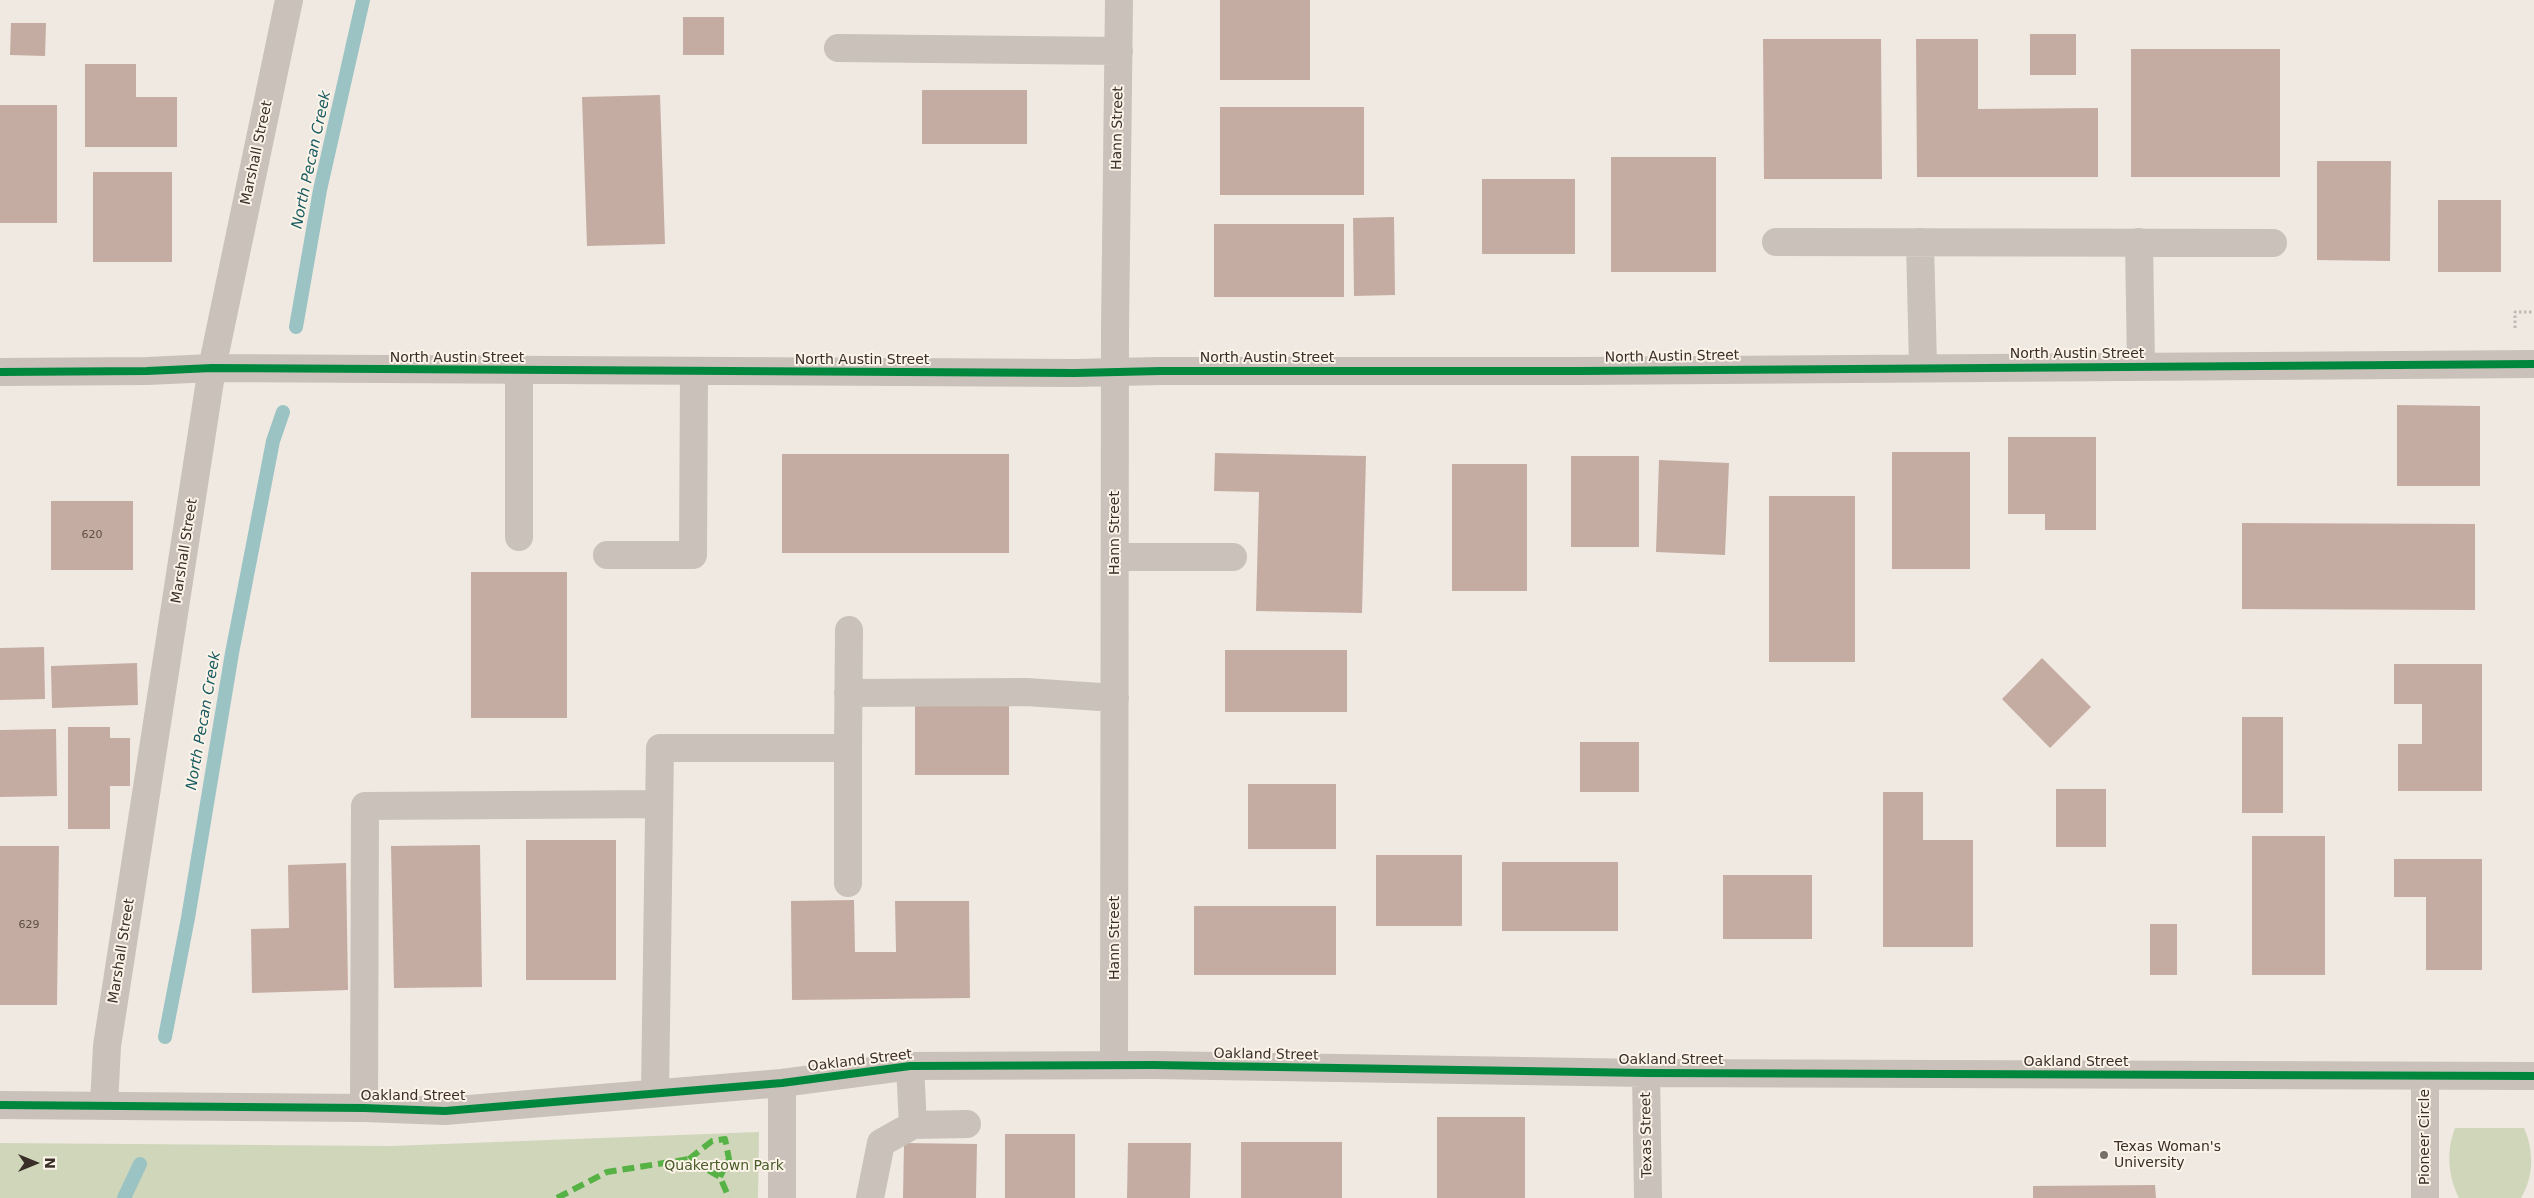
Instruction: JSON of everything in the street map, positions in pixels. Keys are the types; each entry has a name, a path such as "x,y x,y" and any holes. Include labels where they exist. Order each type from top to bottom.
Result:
{"street":[{"name":"Marshall Street","path":"104,1105 107,1046 212,368 289,0"},
{"name":"Hann Street","path":"1114,1066 1119,0"},
{"path":"838,48 1119,51"},
{"path":"1776,242 2273,243"},
{"path":"1920,242 1923,367"},
{"path":"2139,242 2141,366"},
{"name":"North Austin Street","path":"0,372 147,371 212,368 518,371 1116,372 2534,364"},
{"path":"518,371 518,537"},
{"path":"606,555 693,555 694,371"},
{"path":"1115,557 1234,557"},
{"path":"848,883 849,630"},
{"path":"848,693 1026,692 1115,698"},
{"path":"655,1093 660,748 848,748"},
{"path":"364,1108 366,806 659,804"},
{"path":"910,1066 913,1125"},
{"name":"Oakland Street","path":"0,1105 364,1108 445,1111 782,1083 910,1066 1114,1066 1646,1073 2534,1076"},
{"name":"Texas Street","path":"1646,1073 1648,1198"},
{"name":"Pioneer Circle","path":"2425,1076 2425,1198"},
{"path":"782,1083 782,1198"},
{"path":"870,1198 881,1143 913,1125 967,1124"}],"path":[{"path":"2515,312 2534,312"}],"green space":[{"path":"2455,1128 2524,1128 2530,1145 2531,1163 2528,1181 2521,1198 2459,1198 2452,1181 2449,1154"},
{"name":"Quakertown Park","path":"759,1132 758,1198 0,1198 0,1143 391,1146"}],"building":[{"path":"1220,0 1310,0 1310,80 1220,80"},
{"path":"683,17 724,17 724,55 683,55"},
{"path":"11,23 46,23 45,56 10,55"},
{"path":"2030,34 2076,34 2076,75 2030,75"},
{"path":"1763,39 1881,39 1882,179 1764,179"},
{"path":"1916,39 1978,39 1978,109 2098,108 2098,177 1917,177"},
{"path":"2131,49 2280,49 2280,177 2131,177"},
{"path":"85,64 136,64 136,97 177,97 177,147 85,147"},
{"path":"922,90 1027,90 1027,144 922,144"},
{"path":"660,95 665,244 587,246 582,97"},
{"path":"0,105 57,105 57,223 0,223"},
{"path":"1220,107 1364,107 1364,195 1220,195"},
{"path":"1611,157 1716,157 1716,272 1611,272"},
{"path":"2317,161 2391,161 2390,261 2317,260"},
{"path":"93,172 172,172 172,262 93,262"},
{"path":"1482,179 1575,179 1575,254 1482,254"},
{"path":"2438,200 2501,200 2501,272 2438,272"},
{"path":"1394,217 1395,295 1354,296 1353,218"},
{"path":"1214,224 1344,224 1344,297 1214,297"},
{"path":"2397,405 2480,406 2480,486 2397,486"},
{"path":"2008,437 2096,437 2096,530 2045,530 2045,514 2008,514"},
{"path":"1892,452 1970,452 1970,569 1892,569"},
{"path":"1215,453 1366,456 1362,613 1256,611 1259,492 1214,491"},
{"path":"782,454 1009,454 1009,553 782,553"},
{"path":"1571,456 1639,456 1639,547 1571,547"},
{"path":"1659,460 1729,463 1725,555 1656,552"},
{"path":"1452,464 1527,464 1527,591 1452,591"},
{"path":"1769,496 1855,496 1855,662 1769,662"},
{"path":"51,501 133,501 133,570 51,570"},
{"path":"2242,523 2475,524 2475,610 2242,609"},
{"path":"471,572 567,572 567,718 471,718"},
{"path":"44,647 45,699 0,700 0,648"},
{"path":"1225,650 1347,650 1347,712 1225,712"},
{"path":"2042,658 2091,707 2050,748 2002,699"},
{"path":"137,663 138,705 52,708 51,666"},
{"path":"2394,664 2482,664 2482,791 2398,791 2398,744 2422,744 2422,704 2394,704"},
{"path":"915,697 1009,697 1009,775 915,775"},
{"path":"2242,717 2283,717 2283,813 2242,813"},
{"path":"68,727 110,727 110,738 130,738 130,786 110,786 110,829 68,829"},
{"path":"56,729 57,796 0,797 0,730"},
{"path":"1580,742 1639,742 1639,792 1580,792"},
{"path":"1248,784 1336,784 1336,849 1248,849"},
{"path":"2056,789 2106,789 2106,847 2056,847"},
{"path":"1883,792 1923,792 1923,840 1973,840 1973,947 1883,947"},
{"path":"2252,836 2325,836 2325,975 2252,975"},
{"path":"526,840 616,840 616,980 526,980"},
{"path":"480,845 482,987 394,988 391,846"},
{"path":"0,846 59,846 57,1005 0,1005"},
{"path":"1376,855 1462,855 1462,926 1376,926"},
{"path":"2394,859 2482,859 2482,970 2426,970 2426,897 2394,897"},
{"path":"1502,862 1618,862 1618,931 1502,931"},
{"path":"346,863 348,990 252,993 251,929 289,928 288,865"},
{"path":"1723,875 1812,875 1812,939 1723,939"},
{"path":"854,900 855,952 896,952 895,901 969,901 970,998 792,1000 791,901"},
{"path":"1194,906 1336,906 1336,975 1194,975"},
{"path":"2150,924 2177,924 2177,975 2150,975"},
{"path":"1437,1117 1525,1117 1525,1198 1437,1198"},
{"path":"1005,1134 1075,1134 1075,1198 1005,1198"},
{"path":"1241,1142 1342,1142 1342,1198 1241,1198"},
{"path":"904,1143 977,1144 976,1198 903,1198"},
{"path":"1128,1143 1191,1143 1190,1198 1127,1198"},
{"path":"2155,1185 2156,1198 2033,1198 2033,1186"}],"waterway":[{"name":"North Pecan Creek","path":"296,327 320,190 363,0"},
{"name":"North Pecan Creek","path":"165,1037 188,918 232,653 273,441 283,412"},
{"name":"North Pecan Creek","path":"124,1198 140,1164"}],"marked path":[{"path":"689,1159 712,1141 725,1139 729,1159 720,1177"},
{"path":"557,1198 607,1172 689,1159 720,1177 729,1198"}],"cycle path":[{"path":"0,372 147,371 212,368 1075,373 2534,364"},
{"path":"0,1105 364,1108 445,1111 782,1083 910,1066 1154,1065 1646,1073 2534,1076"}],"place":[{"name":"Texas Woman's University","path":"2104,1155"}]}
